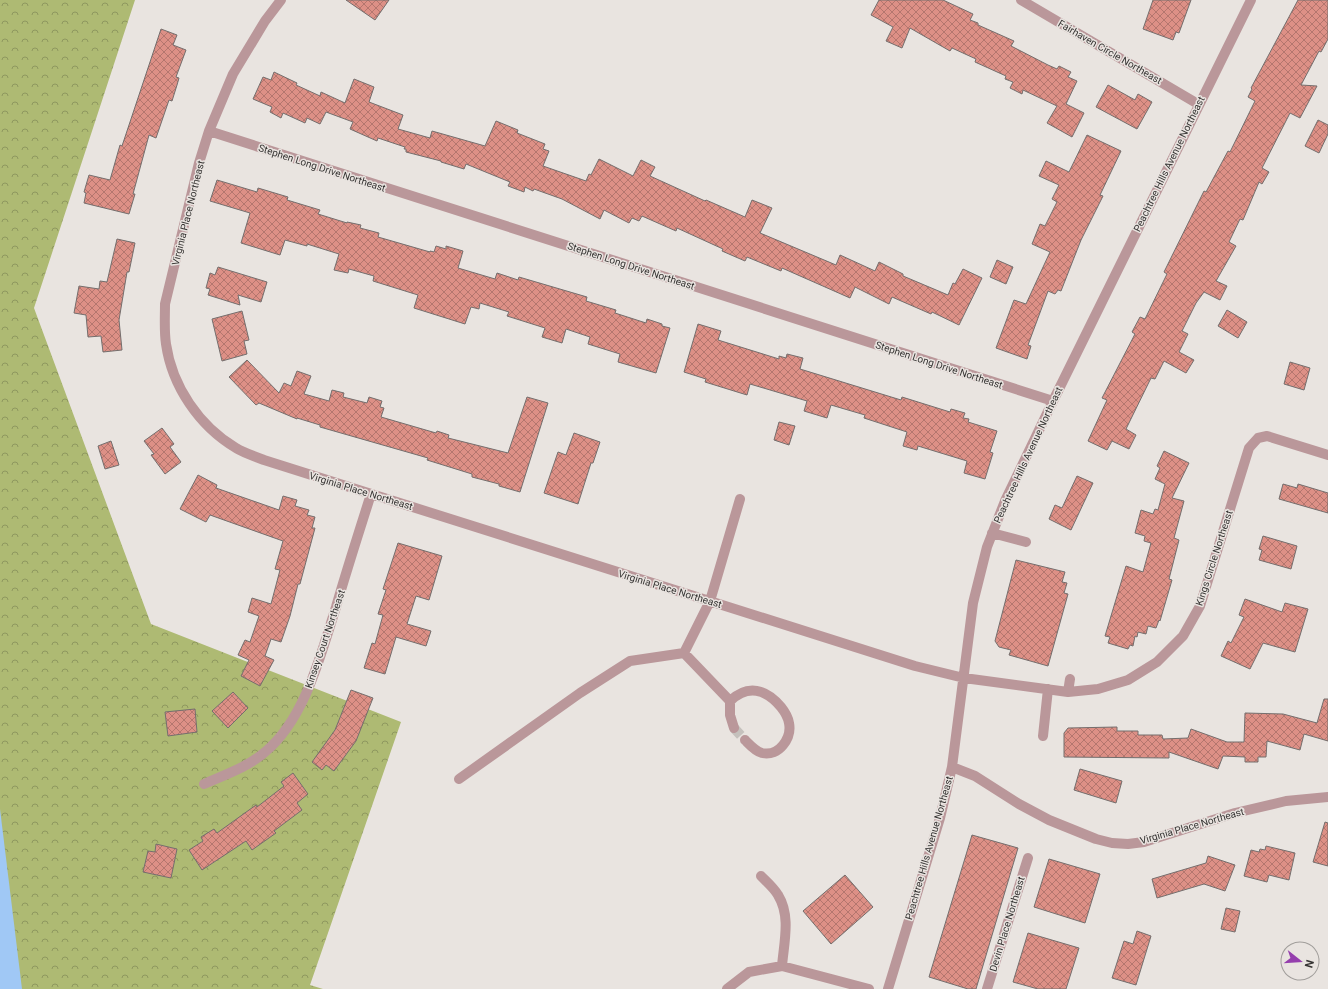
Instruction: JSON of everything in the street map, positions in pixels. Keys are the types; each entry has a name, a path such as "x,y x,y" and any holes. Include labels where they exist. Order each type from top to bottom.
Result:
{"street":[{"name":"Virginia Place Northeast","path":"281,0 265,21 232,74 208,131 165,304 164,324 170,364 176,381 187,401 201,419 218,435 236,448 264,460 915,666 964,678"},
{"name":"Fairhaven Circle Northeast","path":"1021,0 1198,104"},
{"name":"Peachtree Hills Avenue Northeast","path":"888,989 940,818 952,767 973,603 992,533 1005,501 1052,401 1198,104 1251,0"},
{"name":"Stephen Long Drive Northeast","path":"208,131 1052,401"},
{"name":"Kings Circle Northeast","path":"964,678 1068,692 1098,689 1128,680 1157,662 1183,636 1200,606 1249,448 1258,438 1267,436 1328,455"},
{"name":"Kinsey Court Northeast","path":"204,784 247,764 265,752 281,736 300,707 313,677 371,494"},
{"path":"684,654 710,601 740,499"},
{"path":"992,533 1026,542"},
{"path":"684,654 730,701 730,715 734,728"},
{"path":"459,779 580,693 630,661 684,654"},
{"path":"1068,692 1070,680"},
{"path":"1043,736 1048,689"},
{"path":"730,701 734,697 746,691 759,691 775,700 788,717 790,730 784,743 779,749 769,753 762,753 755,750 745,740"},
{"name":"Virginia Place Northeast","path":"952,767 975,776 1019,804 1048,820 1096,839 1112,843 1128,844 1144,842 1235,813 1286,801 1328,797"},
{"name":"Devin Place Northeast","path":"987,989 1028,858"},
{"path":"761,876 778,894 785,909 786,925 782,966"},
{"path":"727,989 750,972 782,966 869,989"}],"green space":[{"path":"0,0 135,0 34,308 151,624 401,722 310,985 323,989 0,989"}],"water":[{"path":"0,809 22,989 0,989"}],"building":[{"path":"346,0 389,0 375,20"},
{"path":"879,0 943,0 973,14 970,20 978,23 978,25 1014,41 1011,46 1057,69 1059,66 1071,72 1068,77 1077,81 1066,104 1084,113 1072,137 1047,123 1057,106 1023,90 1022,94 1010,88 1013,82 1005,79 1006,76 975,62 976,59 952,48 950,51 910,28 902,48 886,41 893,27 871,15"},
{"path":"1153,0 1191,0 1179,33 1176,32 1173,40 1143,29"},
{"path":"1298,0 1328,0 1328,39 1321,52 1319,51 1301,85 1317,86 1300,118 1290,113 1262,168 1269,172 1262,184 1259,182 1243,220 1240,219 1229,242 1236,246 1216,281 1227,286 1220,300 1204,292 1196,303 1182,331 1188,334 1179,352 1194,360 1186,373 1164,361 1155,379 1151,378 1126,429 1136,435 1129,449 1112,441 1107,450 1088,441 1107,400 1102,398 1135,334 1132,332 1140,317 1145,319 1167,274 1164,272 1204,191 1206,192 1228,151 1230,152 1255,101 1248,97 1252,89 1251,88"},
{"path":"161,29 177,35 173,45 186,50 176,77 179,78 172,101 169,100 156,138 149,135 129,214 84,203 86,193 84,192 89,175 110,180 120,145 122,146"},
{"path":"274,72 297,83 296,85 320,96 321,92 345,103 354,79 374,87 369,102 403,115 398,129 430,138 432,131 485,146 496,121 518,130 517,133 545,144 543,149 549,151 543,166 586,181 589,174 591,175 599,159 633,176 641,160 655,167 650,176 745,217 752,200 772,208 760,233 836,265 840,255 875,271 879,262 903,274 903,276 948,295 953,283 955,284 963,269 982,278 959,325 932,312 931,314 892,297 889,304 855,287 850,298 782,268 781,271 747,257 745,261 677,228 676,231 642,216 639,221 632,218 629,223 604,210 600,219 562,199 534,189 533,191 525,187 524,192 508,186 510,182 466,164 464,169 441,161 406,152 406,149 404,149 405,147 378,138 377,141 350,129 353,122 326,112 320,124 307,118 305,123 283,113 281,118 270,112 272,107 253,99 263,77 271,80"},
{"path":"1108,85 1135,100 1138,94 1152,102 1137,129 1096,107"},
{"path":"1318,120 1328,125 1328,134 1319,153 1305,146"},
{"path":"1087,135 1121,151 1100,195 1103,196 1081,240 1061,291 1058,290 1055,294 1048,291 1028,345 1031,346 1027,359 996,348 1014,300 1026,304 1050,252 1032,244 1040,224 1045,226 1057,202 1052,199 1059,185 1039,176 1046,161 1069,172"},
{"path":"217,180 257,192 258,188 288,197 287,200 320,210 318,214 347,223 361,225 360,228 379,233 378,237 430,252 434,252 436,246 446,249 446,246 463,251 458,268 495,279 497,273 518,280 519,277 587,297 586,301 616,310 615,313 646,323 647,319 662,324 662,326 670,328 656,373 618,362 620,354 588,344 590,337 566,329 562,343 542,337 545,328 507,316 509,312 480,303 479,309 471,307 465,324 414,308 418,295 373,281 374,276 349,269 348,273 334,270 339,254 307,244 307,246 285,240 280,255 241,243 250,213 210,201"},
{"path":"117,239 135,243 129,272 127,272 119,320 122,350 103,352 101,336 88,337 86,315 74,313 79,286 99,289 100,281 107,282"},
{"path":"997,260 1013,267 1006,284 990,277"},
{"path":"218,267 267,282 261,302 238,295 240,305 208,295 210,289 206,288 210,273 215,275"},
{"path":"1227,310 1247,322 1238,338 1218,326"},
{"path":"242,311 249,340 244,341 247,354 222,361 212,319"},
{"path":"698,324 721,331 718,340 779,359 779,356 786,358 787,354 803,358 800,369 901,400 902,397 950,412 951,409 965,413 963,418 969,419 968,422 997,431 990,452 993,453 985,479 964,473 967,461 918,446 917,450 903,446 907,432 864,418 865,415 831,405 827,418 804,411 807,401 750,384 747,395 705,382 706,379 684,372"},
{"path":"247,360 279,393 284,383 291,386 297,371 311,376 304,394 329,401 332,390 344,393 343,397 367,403 369,397 382,401 380,407 384,408 381,417 436,433 437,431 449,435 448,438 508,453 527,397 548,403 520,492 499,486 499,484 472,477 472,474 427,460 428,458 320,427 320,425 297,419 259,403 256,405 229,377"},
{"path":"1290,362 1310,368 1304,390 1284,384"},
{"path":"779,422 795,426 789,445 774,440"},
{"path":"162,428 174,444 170,447 181,462 165,474 151,455 154,454 144,441"},
{"path":"574,433 600,442 593,463 591,463 578,504 544,493 558,452 566,455"},
{"path":"111,441 119,465 105,469 98,446"},
{"path":"1164,451 1189,463 1172,498 1184,501 1174,538 1179,540 1169,579 1172,580 1160,621 1159,620 1156,628 1148,626 1146,634 1138,632 1137,637 1135,636 1133,646 1130,645 1128,649 1108,643 1110,637 1105,636 1126,566 1143,572 1151,543 1144,541 1145,536 1135,533 1141,510 1153,514 1155,509 1158,510 1165,484 1155,479 1160,468 1157,466"},
{"path":"198,475 217,485 216,488 279,510 283,496 297,500 295,506 309,510 307,515 315,517 312,528 315,528 290,616 281,642 271,639 265,656 274,660 260,686 241,676 249,660 238,655 245,640 250,642 259,616 248,612 252,598 271,604 280,570 275,569 283,541 210,515 206,522 180,509"},
{"path":"1077,476 1093,483 1071,530 1049,519 1055,505 1062,508"},
{"path":"1283,484 1297,488 1298,484 1328,493 1328,513 1279,499"},
{"path":"1263,536 1297,546 1291,569 1259,560 1262,550 1259,549"},
{"path":"398,543 442,556 429,600 416,596 407,624 431,631 426,646 396,637 385,674 364,668 372,643 375,644 383,615 378,614 386,590 383,589"},
{"path":"1016,560 1065,572 1062,582 1067,583 1064,593 1068,594 1048,666 1009,655 1011,650 999,647 995,641"},
{"path":"1245,599 1282,612 1285,603 1308,609 1295,652 1263,643 1250,669 1221,656 1228,641 1231,643 1244,617 1239,615"},
{"path":"351,690 373,698 356,741 334,771 326,765 322,770 312,762 335,730"},
{"path":"233,692 248,708 228,728 212,711"},
{"path":"1324,699 1328,699 1328,741 1304,734 1300,750 1267,741 1266,757 1258,757 1258,762 1245,762 1245,757 1223,756 1218,769 1169,752 1169,758 1064,757 1064,733 1068,728 1117,727 1117,731 1138,731 1138,735 1162,735 1163,739 1188,738 1191,729 1227,742 1244,742 1245,713 1283,714 1317,723"},
{"path":"195,709 197,732 168,736 165,712"},
{"path":"1080,769 1122,781 1116,803 1074,790"},
{"path":"293,773 308,794 297,803 302,810 274,831 276,833 252,850 246,841 202,870 189,850 203,841 201,837 214,829 217,833 256,805 257,807 284,786 281,782"},
{"path":"1325,822 1328,823 1328,866 1313,862"},
{"path":"972,835 1018,848 976,989 968,989 929,977"},
{"path":"156,844 177,849 171,878 143,872 148,851 155,852"},
{"path":"1266,846 1295,853 1289,880 1269,875 1267,882 1244,876 1251,850 1259,852 1260,849 1265,850"},
{"path":"1208,856 1235,865 1225,891 1204,884 1157,898 1152,879 1206,863"},
{"path":"1049,859 1100,874 1085,923 1034,907"},
{"path":"845,875 873,907 831,944 803,911"},
{"path":"1226,908 1240,911 1235,932 1221,929"},
{"path":"1137,931 1151,936 1136,985 1112,978 1124,941 1133,944"},
{"path":"1028,933 1079,948 1066,989 1038,989 1013,982"}],"tunnel":[{"path":"734,728 745,740"}]}
